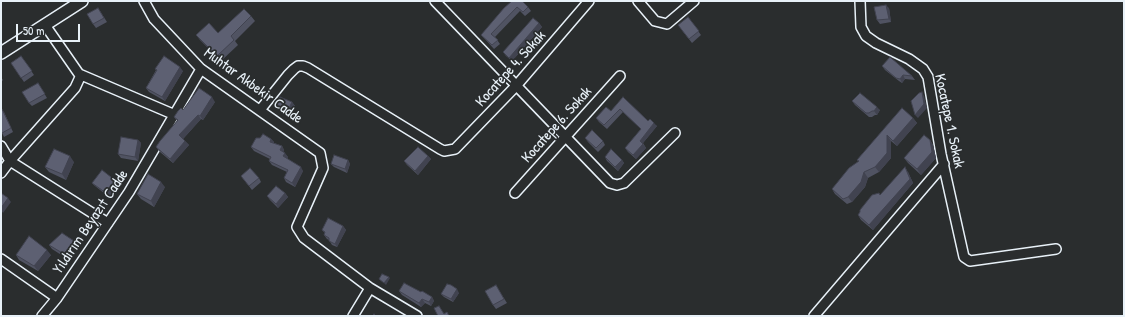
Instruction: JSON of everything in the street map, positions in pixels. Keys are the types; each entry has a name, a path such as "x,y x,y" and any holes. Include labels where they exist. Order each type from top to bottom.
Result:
{"main road":[{"path":"1,53 82,1"}],"street":[{"name":"Muhtar Akbekir Cadde","path":"144,1 154,19 201,69 320,152 323,168 296,227 304,238 370,288"},
{"path":"435,1 566,136 610,184 617,186 624,183 675,133"},
{"name":"Kocatepe 4. Sokak","path":"260,110 288,74 298,66 303,66 440,149 444,151 455,149 516,86 589,1"},
{"path":"638,1 655,21 667,24 694,1"},
{"name":"Kocatepe 1. Sokak","path":"860,1 861,27 866,36 876,43 910,59 923,69 928,76 944,164 964,257 970,261 1056,249"},
{"path":"45,25 79,74 175,115"},
{"name":"Yıldırım Beyazıt Cadde","path":"42,316 57,298 129,192 201,69"},
{"path":"1,173 75,88 81,75"},
{"name":"Kocatepe 6. Sokak","path":"515,193 620,76"},
{"path":"1,146 10,161 108,223"},
{"path":"1,166 10,161"},
{"path":"814,316 944,164"},
{"path":"1,259 57,298"},
{"path":"352,316 370,288 417,316"}],"building":[{"path":"512,1 522,1 528,7 523,12 517,7 491,34 498,40 492,45 481,35"},
{"path":"886,5 889,19 877,20 874,7"},
{"path":"98,8 104,18 93,24 87,14"},
{"path":"244,9 251,16 231,36 234,40 217,56 196,35 209,23 218,33"},
{"path":"688,17 699,31 689,39 678,25"},
{"path":"533,18 539,23 509,58 503,52"},
{"path":"21,56 32,71 21,78 11,63"},
{"path":"164,56 180,67 162,97 146,88 157,70 155,69"},
{"path":"890,57 912,76 903,75 900,79 896,78 882,66"},
{"path":"38,83 45,94 29,103 22,92"},
{"path":"199,88 212,97 200,116 198,115 179,135 185,141 170,159 156,147 178,120 174,117 178,111 181,108 183,110"},
{"path":"922,92 924,104 915,115 911,101"},
{"path":"860,93 877,107 874,111 866,113 852,101"},
{"path":"280,97 292,102 288,110 276,104"},
{"path":"623,97 648,121 650,119 654,123 640,141 643,144 633,155 625,148 641,129 620,109 604,125 596,118 606,107 611,111"},
{"path":"902,108 913,118 893,141 887,135 887,153 875,167 864,172 861,182 848,197 843,199 832,189 849,168 859,161 857,160"},
{"path":"1,109 11,128 2,133 1,132"},
{"path":"592,130 603,141 596,148 585,138"},
{"path":"263,134 271,139 270,142 282,146 280,150 285,153 283,156 301,167 292,183 284,178 288,170 269,161 271,157 251,147 256,138 260,138"},
{"path":"924,135 930,140 932,152 917,169 904,158"},
{"path":"121,137 138,140 135,157 118,154"},
{"path":"418,147 428,156 415,171 404,161"},
{"path":"54,149 70,156 62,174 45,167"},
{"path":"611,149 622,160 615,167 605,157"},
{"path":"334,155 348,160 345,169 331,164"},
{"path":"905,167 910,179 869,225 858,215 860,210 872,195 879,193 880,195"},
{"path":"250,168 259,178 249,186 241,176"},
{"path":"102,170 116,181 106,193 92,183"},
{"path":"148,174 161,182 151,201 137,194"},
{"path":"276,186 285,193 276,204 267,196"},
{"path":"1,193 8,198 1,208"},
{"path":"328,218 343,226 335,244 329,241 329,238 324,235 325,232 322,230"},
{"path":"62,233 74,241 64,254 49,245"},
{"path":"29,236 47,250 34,266 16,255"},
{"path":"382,274 389,277 384,283 379,279"},
{"path":"404,283 432,297 429,302 422,299 419,303 399,291"},
{"path":"447,284 457,289 451,299 441,294"},
{"path":"496,285 504,299 493,305 485,291"},
{"path":"439,306 444,314 447,312 449,316 438,316 434,308"}]}
